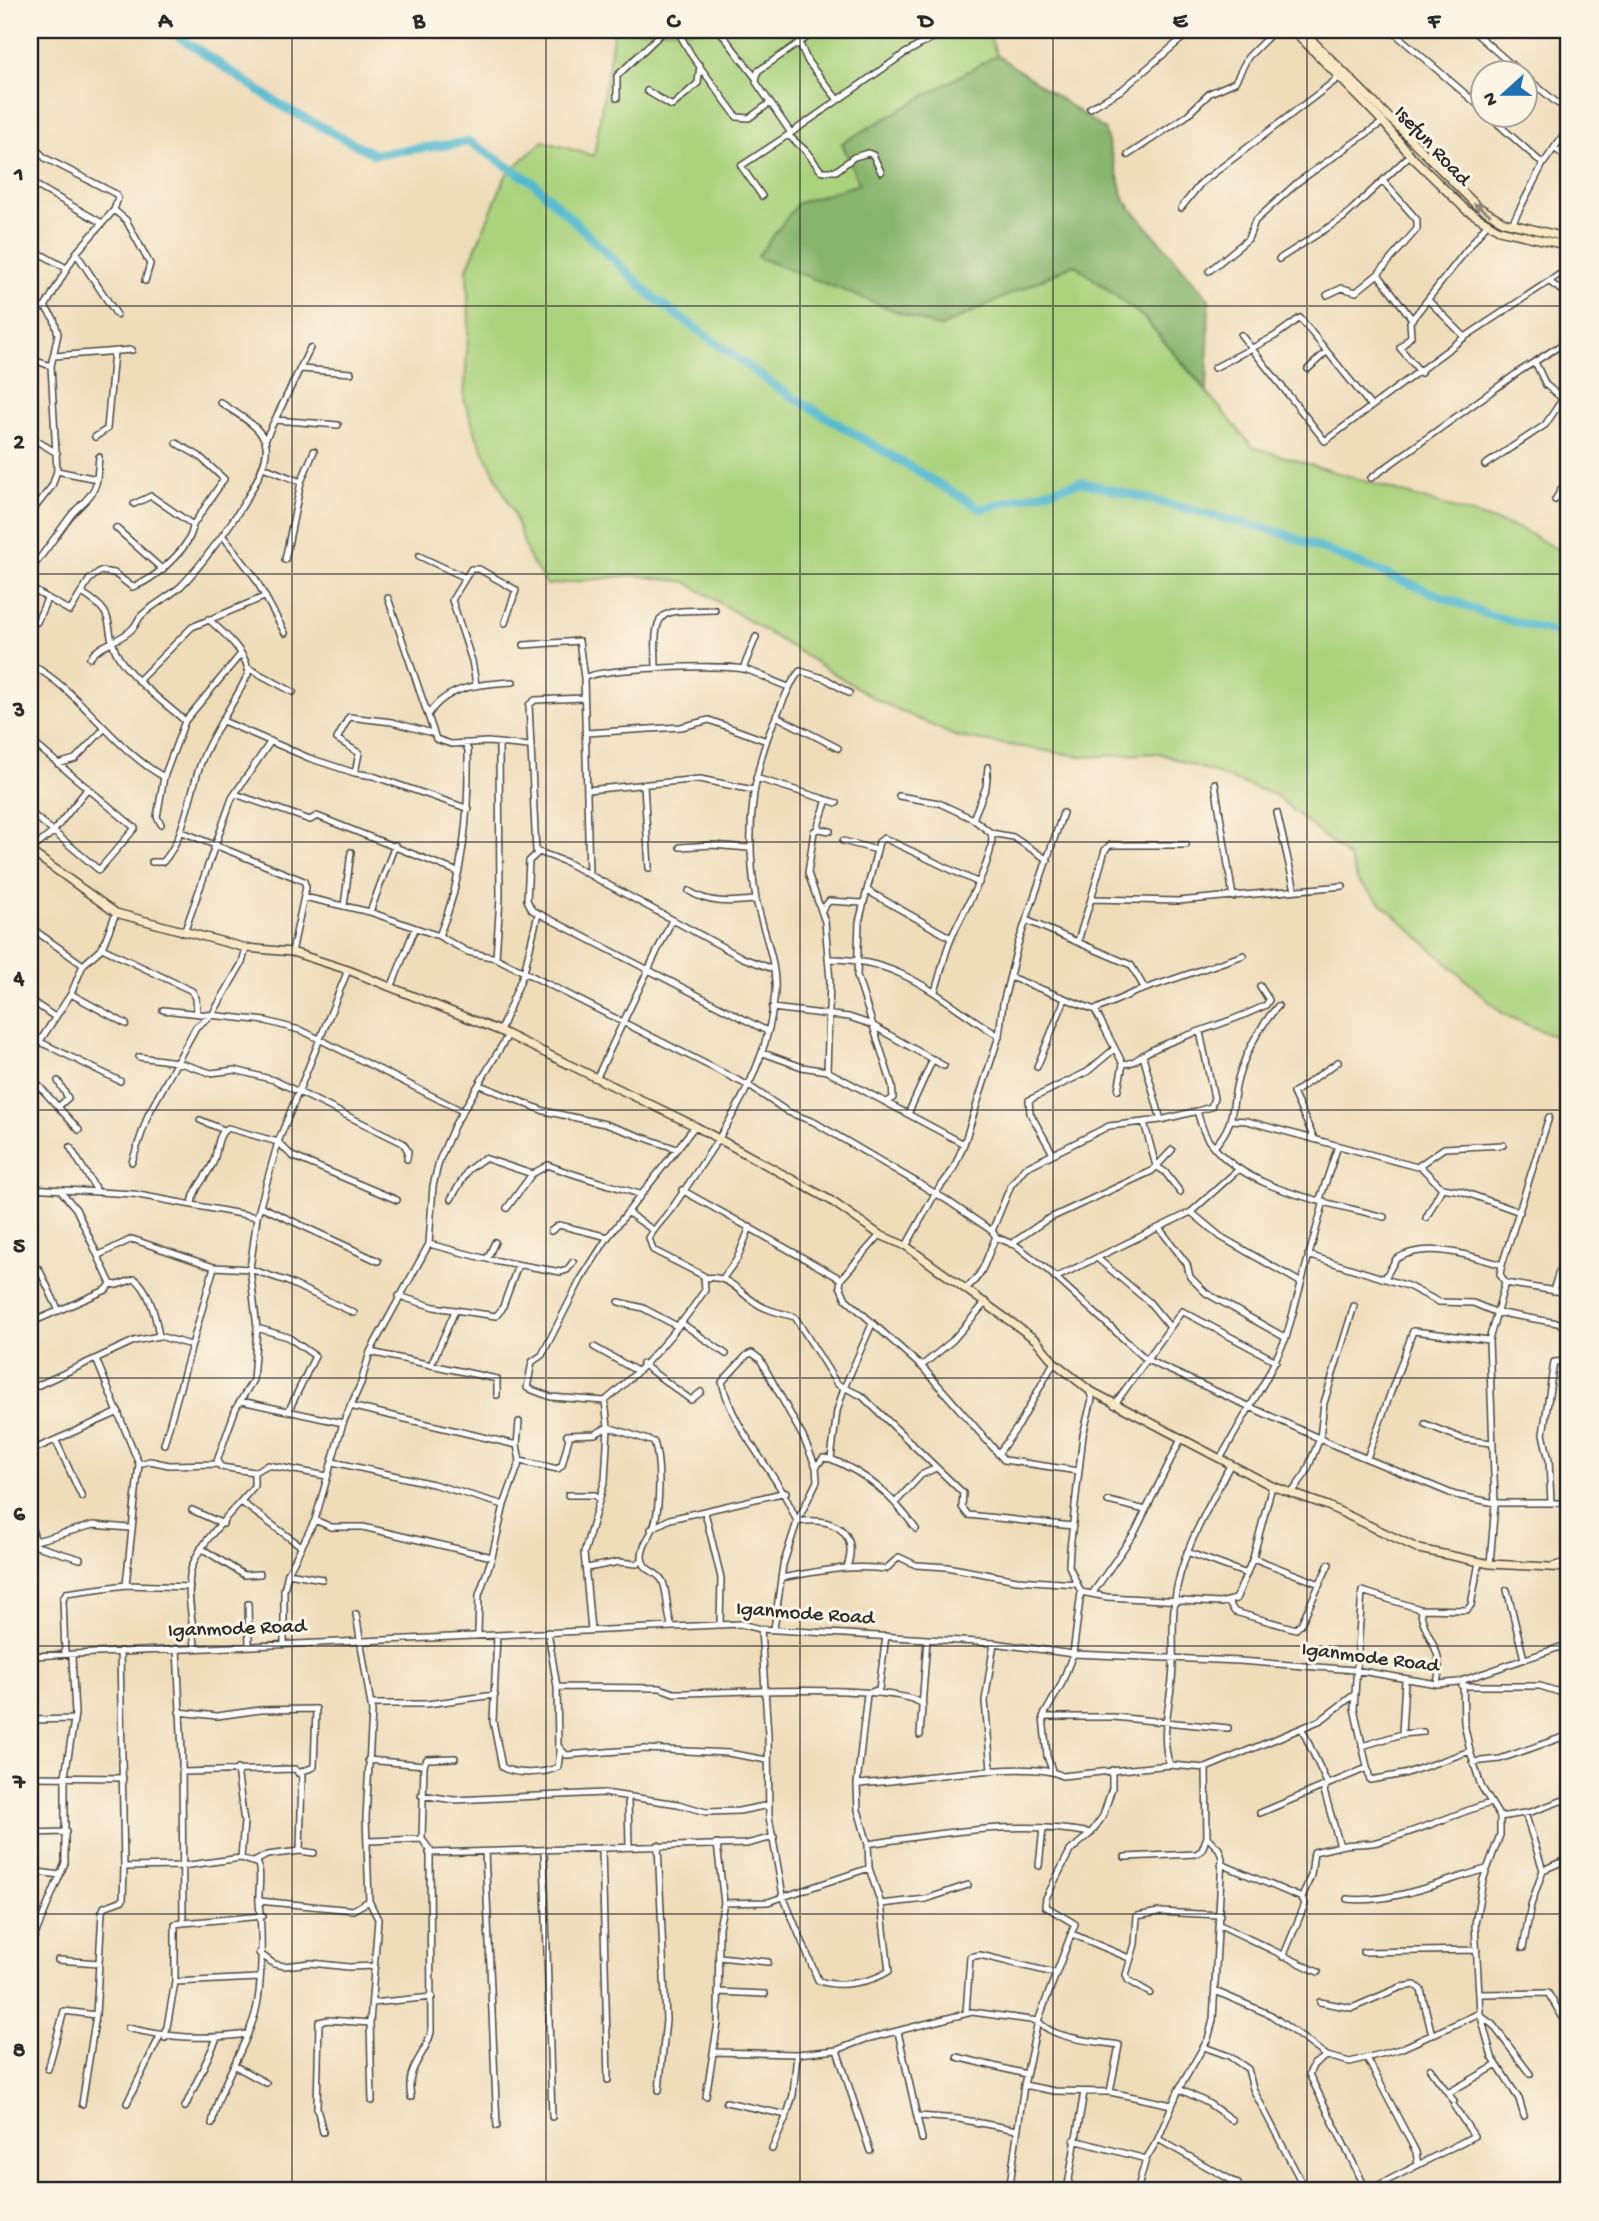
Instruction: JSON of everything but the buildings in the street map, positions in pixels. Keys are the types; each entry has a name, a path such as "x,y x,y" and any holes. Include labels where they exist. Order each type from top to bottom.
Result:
{"street":[{"path":"617,98 617,76 665,30"},
{"path":"677,30 737,117 749,118 769,103"},
{"path":"719,30 755,78 789,134 824,173 836,172 855,157 868,153 873,155 881,172"},
{"path":"755,78 758,71 818,30"},
{"path":"762,196 741,166 904,54 946,30"},
{"path":"1090,107 1123,89 1192,30"},
{"path":"1128,155 1185,117 1210,93 1235,82 1248,57 1275,30"},
{"name":"Isefun Road","path":"1293,30 1307,38 1476,206 1512,224 1569,238"},
{"name":"Isefun Road","path":"1302,30 1410,155 1466,210 1487,224 1569,246"},
{"path":"1307,38 1319,30"},
{"path":"1391,30 1470,99"},
{"path":"1472,30 1507,60"},
{"path":"1561,30 1569,38"},
{"path":"800,44 808,61 838,100"},
{"path":"647,91 672,106 698,83 701,65"},
{"path":"1181,208 1210,176 1340,77"},
{"path":"1540,89 1569,109"},
{"path":"1209,271 1248,239 1255,221 1298,182 1383,122"},
{"path":"1512,224 1543,164 1569,127"},
{"path":"1505,130 1543,164"},
{"path":"30,143 45,158 116,194 118,198 114,210 76,253 45,307 30,311"},
{"path":"1554,148 1569,159"},
{"path":"1279,259 1343,218 1410,155"},
{"path":"1327,295 1342,288 1356,292 1378,274 1417,229 1418,222 1383,181"},
{"path":"30,182 102,223"},
{"path":"114,210 131,228 150,264 145,281"},
{"path":"1420,373 1400,348 1411,336 1412,319 1487,224"},
{"path":"30,248 66,268"},
{"path":"76,253 117,314"},
{"path":"1241,335 1325,441 1465,337 1551,283 1569,268"},
{"path":"1378,274 1412,319"},
{"path":"1558,287 1560,276"},
{"path":"1551,283 1569,296"},
{"path":"1428,300 1465,337"},
{"path":"31,509 51,486 57,471 51,366 58,334 54,319 45,307"},
{"path":"1214,368 1251,350 1300,318 1371,406"},
{"path":"1371,478 1569,340"},
{"path":"265,440 310,348"},
{"path":"54,356 132,350"},
{"path":"95,437 107,429 114,352"},
{"path":"1308,369 1326,352"},
{"path":"30,359 51,366"},
{"path":"1535,362 1546,385 1569,404"},
{"path":"301,369 351,373"},
{"path":"1485,465 1545,425 1562,400"},
{"path":"90,659 102,646 124,635 141,615 179,588 223,536 263,467 267,457 265,440 255,428 220,402"},
{"path":"275,420 338,425"},
{"path":"30,437 57,453"},
{"path":"30,588 70,611 89,580 100,571 114,573 132,587 163,570 192,534 193,525 223,485 224,477 199,456 176,443"},
{"path":"285,559 301,482 314,451"},
{"path":"30,571 67,520 91,496 97,479 99,457"},
{"path":"263,467 301,482"},
{"path":"57,471 97,479"},
{"path":"1555,500 1569,475"},
{"path":"134,504 151,496 193,525"},
{"path":"116,528 163,570"},
{"path":"223,536 261,586 264,597 285,634"},
{"path":"419,556 464,577"},
{"path":"476,684 472,661 452,600 471,569 479,569 513,587 517,594 505,623"},
{"path":"82,593 106,612 112,641 119,657 140,680 186,721"},
{"path":"140,680 180,637 208,619 264,597"},
{"path":"388,598 429,714 432,733"},
{"path":"37,622 47,599"},
{"path":"656,667 656,628 662,616 669,612 715,610"},
{"path":"208,619 225,634 248,668 293,692"},
{"path":"743,669 756,637"},
{"path":"524,645 579,641 584,678 589,874"},
{"path":"161,824 157,817 164,777 186,721 240,655"},
{"path":"30,664 60,685 103,730 145,766 164,777"},
{"path":"584,678 656,667 743,669 789,687"},
{"path":"152,862 166,860 180,831 204,755 248,668"},
{"path":"849,692 826,679 800,671 789,687 764,740 753,790 750,848 756,900 773,969 772,1008 763,1053 749,1086 718,1138 653,1230 649,1242 653,1250 705,1278 723,1278 761,1307 795,1317 837,1384 862,1396 963,1493 962,1507 971,1517 1073,1526"},
{"path":"429,714 440,701 476,684 513,682"},
{"path":"584,698 533,701 530,705 529,746 536,852 528,864 527,900 531,910 767,1031"},
{"path":"776,716 838,748"},
{"path":"355,773 359,753 337,740 349,717 392,722 432,733 442,742 529,746"},
{"path":"586,733 681,727 709,720 764,740"},
{"path":"223,721 309,758 373,776 469,809"},
{"path":"58,764 75,760 103,730"},
{"path":"30,740 135,828 99,870 30,812"},
{"path":"184,933 235,794 271,741"},
{"path":"439,936 448,916 469,809 468,750 465,744"},
{"path":"496,958 500,898 499,744"},
{"path":"973,819 986,787 988,768"},
{"path":"756,778 789,785 837,803"},
{"path":"587,790 699,779 753,790"},
{"path":"1215,783 1233,897"},
{"path":"644,785 649,868"},
{"path":"88,788 53,832 30,851 116,913 246,948 292,952 348,970 500,1031 695,1126 830,1200 880,1235 906,1246 967,1288 1036,1340 1054,1362 1089,1390 1230,1465 1272,1486 1328,1506 1419,1549 1490,1564 1569,1568"},
{"path":"235,794 310,820 317,816 458,872"},
{"path":"899,796 939,803 973,819 992,833 1013,837 1048,860"},
{"path":"827,800 817,829 808,873 811,888 822,910 828,959 827,1071"},
{"path":"906,1246 935,1194 953,1170 964,1144 999,1036 1010,977 1026,920 1063,813"},
{"path":"1278,813 1295,890"},
{"path":"817,829 830,831"},
{"path":"180,831 302,880 306,885 292,952"},
{"path":"935,991 951,939 979,883 993,842 992,833"},
{"path":"887,1102 892,1098 893,1091 857,976 863,902 868,891 878,842 884,838 979,883"},
{"path":"844,841 877,850"},
{"path":"369,912 395,845"},
{"path":"680,847 730,845 750,848"},
{"path":"1078,942 1105,850 1110,845 1186,845"},
{"path":"344,906 351,852"},
{"path":"536,852 545,853 589,874 743,958 773,969"},
{"path":"1091,899 1154,902 1343,886"},
{"path":"689,891 700,899 714,901 756,900"},
{"path":"868,891 951,939"},
{"path":"304,897 369,912 439,936 468,952 496,958 749,1086 778,1106 814,1122 935,1194 1011,1244 1055,1278 1147,1360 1455,1495 1495,1503 1569,1503"},
{"path":"822,910 829,901 863,902"},
{"path":"30,1056 71,995 83,965 102,948 116,913"},
{"path":"500,1031 524,972 538,914"},
{"path":"597,1077 672,920"},
{"path":"1026,920 1131,965 1145,989"},
{"path":"30,927 83,965"},
{"path":"391,988 415,928"},
{"path":"102,948 192,991 196,998 197,1013"},
{"path":"132,1162 139,1133 196,1027 212,1015 242,963 246,948"},
{"path":"1010,977 1096,1010 1145,989 1244,955"},
{"path":"828,959 857,958 888,967 935,991 966,1016 999,1036"},
{"path":"218,1464 218,1457 241,1401 252,1387 257,1328 250,1269 257,1217 278,1142 348,970"},
{"path":"1122,1064 1136,1062 1150,1050 1266,1005 1269,1000 1260,986"},
{"path":"71,995 126,1024"},
{"path":"1037,1067 1065,999"},
{"path":"30,1000 55,1017"},
{"path":"1214,1147 1226,1134 1232,1120 1240,1070 1261,1027 1278,1006"},
{"path":"772,1008 829,1013 870,1024 944,1066"},
{"path":"163,1010 266,1021 321,1038 462,1111"},
{"path":"1096,1010 1122,1064 1118,1090"},
{"path":"967,1288 976,1281 1019,1173 1052,1152 1109,1126 1161,1120 1211,1107 1214,1098 1200,1032"},
{"path":"284,1643 284,1590 288,1573 315,1520 343,1423 361,1383 370,1352 429,1244 436,1173 462,1111 508,1035"},
{"path":"30,1037 120,1081"},
{"path":"1052,1152 1030,1113 1029,1100 1087,1072 1113,1050"},
{"path":"763,1053 802,1067 827,1071 964,1144"},
{"path":"1143,1056 1161,1120"},
{"path":"139,1057 177,1062 211,1073 235,1070 274,1080 403,1143 408,1151 407,1159"},
{"path":"908,1114 933,1059"},
{"path":"1314,1139 1293,1093 1338,1062"},
{"path":"30,1076 79,1129"},
{"path":"58,1081 68,1098 60,1106"},
{"path":"480,1085 544,1111 605,1124 677,1149"},
{"path":"1197,1111 1214,1147 1253,1179 1384,1217"},
{"path":"1490,1564 1495,1503 1489,1339 1505,1283 1500,1274 1502,1265 1549,1117"},
{"path":"200,1120 224,1130 232,1128 278,1142 292,1156 397,1200"},
{"path":"1232,1120 1247,1121 1420,1166 1442,1188 1461,1191 1520,1212"},
{"path":"1144,1122 1156,1166 1165,1172 1180,1192"},
{"path":"695,1126 639,1194 581,1279 542,1354 532,1362 527,1388 551,1397 604,1401 637,1371 678,1324 705,1290 705,1278"},
{"path":"191,1203 194,1189 212,1164 224,1130"},
{"path":"1420,1166 1431,1154 1444,1148 1503,1145"},
{"path":"1220,1459 1276,1361 1286,1338 1338,1146"},
{"path":"70,1147 97,1191"},
{"path":"1011,1244 1046,1220 1156,1166 1172,1150"},
{"path":"451,1199 468,1170 482,1159 532,1174"},
{"path":"507,1208 532,1174 540,1167 548,1165 567,1175 589,1177 639,1194"},
{"path":"1055,1278 1191,1212 1238,1169"},
{"path":"30,1188 97,1191 191,1203 257,1217"},
{"path":"1426,1218 1442,1188"},
{"path":"60,1190 70,1198 111,1284"},
{"path":"682,1190 841,1279"},
{"path":"260,1206 378,1261"},
{"path":"1191,1212 1221,1237 1300,1282"},
{"path":"628,1213 653,1230"},
{"path":"551,1231 558,1225 608,1237"},
{"path":"723,1278 737,1259 750,1227"},
{"path":"1160,1228 1187,1264 1190,1277 1201,1288 1286,1338"},
{"path":"880,1235 841,1279 842,1292 872,1324 919,1364 1004,1460 1078,1471"},
{"path":"99,1255 132,1239 214,1267 250,1269 286,1281 354,1313"},
{"path":"1553,1291 1569,1239"},
{"path":"488,1259 495,1242"},
{"path":"429,1244 488,1259 565,1272 573,1262"},
{"path":"1385,1278 1395,1259 1422,1251 1469,1255 1502,1265"},
{"path":"1308,1255 1408,1286 1439,1302 1473,1303 1495,1312 1569,1325"},
{"path":"1098,1259 1149,1302 1169,1326"},
{"path":"399,1296 489,1317 500,1314 518,1265"},
{"path":"164,1444 214,1267"},
{"path":"30,1273 40,1272 58,1311"},
{"path":"30,1323 106,1290 111,1284 139,1281 152,1308 159,1336"},
{"path":"1505,1283 1569,1293"},
{"path":"619,1302 643,1308 678,1324 726,1354"},
{"path":"919,1364 924,1364 952,1341 986,1302"},
{"path":"1292,1494 1306,1473 1320,1438 1324,1404 1354,1306"},
{"path":"431,1365 455,1311"},
{"path":"1114,1405 1182,1311 1276,1361"},
{"path":"831,1459 844,1388 872,1324"},
{"path":"257,1328 288,1337 315,1356 289,1410"},
{"path":"1367,1458 1413,1331 1489,1339"},
{"path":"30,1389 134,1341 159,1336 191,1345"},
{"path":"594,1347 637,1371"},
{"path":"370,1352 497,1379 497,1395"},
{"path":"774,1629 781,1578 797,1522 817,1481 816,1466 760,1359 752,1353 722,1382 724,1397 766,1469 786,1492 797,1522"},
{"path":"96,1359 139,1464 125,1586"},
{"path":"1551,1503 1543,1428 1555,1362 1569,1361"},
{"path":"998,1454 1054,1362"},
{"path":"642,1364 691,1400 701,1392"},
{"path":"1052,1770 1046,1756 1043,1717 1048,1704 1062,1685 1073,1654 1081,1592 1069,1566 1078,1471 1092,1399 1089,1390"},
{"path":"241,1401 343,1423"},
{"path":"591,1630 584,1553 605,1480 608,1427 604,1401"},
{"path":"350,1406 517,1446"},
{"path":"30,1451 119,1412"},
{"path":"478,1634 479,1595 492,1557 504,1505 520,1461 517,1446 519,1422"},
{"path":"1425,1424 1463,1439 1491,1443"},
{"path":"520,1461 558,1469 562,1465 569,1438 567,1435 594,1434 608,1427 634,1434 655,1444 659,1477 651,1529 642,1560 637,1564 619,1562 587,1568"},
{"path":"1092,1594 1135,1532 1181,1439"},
{"path":"56,1441 82,1497"},
{"path":"816,1466 823,1458 855,1468 896,1502 916,1530"},
{"path":"139,1464 150,1461 181,1466 218,1464 254,1472 268,1465 327,1476"},
{"path":"333,1462 433,1484 504,1505"},
{"path":"1170,1765 1165,1750 1174,1660 1175,1600 1188,1552 1230,1465"},
{"path":"896,1502 921,1475 936,1468"},
{"path":"195,1646 190,1587 192,1566 201,1548 254,1486 254,1472"},
{"path":"1233,1609 1253,1558 1272,1486"},
{"path":"651,1529 670,1519 786,1492"},
{"path":"568,1495 595,1495 598,1498"},
{"path":"1108,1501 1146,1510"},
{"path":"241,1502 301,1546"},
{"path":"192,1510 223,1524"},
{"path":"705,1512 721,1578 720,1625"},
{"path":"797,1522 812,1519 833,1523 846,1534 852,1553 847,1567"},
{"path":"315,1520 331,1527 363,1527 492,1557"},
{"path":"30,1524 33,1544"},
{"path":"33,1544 93,1525 130,1528"},
{"path":"33,1544 80,1559"},
{"path":"201,1548 244,1575 260,1574"},
{"path":"1188,1552 1247,1574"},
{"path":"781,1578 847,1567 886,1569 899,1557 916,1565 947,1567 1017,1580 1077,1584"},
{"path":"1253,1558 1320,1584"},
{"path":"642,1560 647,1570 658,1575 664,1584 666,1613 672,1627"},
{"path":"1552,1566 1569,1561"},
{"path":"1470,1751 1376,1781 1370,1780 1353,1708 1362,1591 1420,1609 1466,1610 1471,1605 1479,1562"},
{"path":"1228,1602 1233,1609 1296,1629 1301,1624 1329,1564"},
{"path":"288,1573 322,1580"},
{"path":"30,1947 65,1863 65,1776 75,1719 64,1594 125,1586 190,1587"},
{"path":"1507,1590 1524,1659"},
{"path":"1081,1592 1175,1600 1228,1602 1236,1599"},
{"path":"248,1604 249,1644"},
{"path":"1420,1609 1441,1665 1437,1684"},
{"path":"356,1614 358,1641 372,1704 368,1760 369,1901 378,1919 370,2023 372,2101"},
{"name":"Iganmode Road","path":"30,1656 195,1646 740,1624 761,1629 994,1643 1073,1654 1240,1661 1355,1670 1437,1684 1463,1683 1569,1644"},
{"path":"761,1629 769,1805 783,1896 818,1980 826,1984 864,1981 889,1971 881,1904 869,1868 868,1844 858,1810 857,1784 867,1695 879,1689 886,1636"},
{"path":"497,1635 495,1742 502,1766 511,1771 551,1770 558,1767 560,1751 557,1687 548,1632"},
{"path":"920,1735 927,1639"},
{"path":"991,1769 985,1701 994,1643"},
{"path":"177,1648 182,1772 183,1923"},
{"path":"82,2104 96,2015 102,1912 104,1907 123,1900 120,1651"},
{"path":"1402,1734 1405,1680"},
{"path":"1524,2116 1519,2099 1497,2065 1484,2036 1480,2015 1481,1994 1475,1924 1486,1869 1500,1835 1500,1817 1490,1803 1473,1762 1464,1723 1463,1683 1540,1686 1569,1695"},
{"path":"557,1687 660,1688 674,1693 871,1691 917,1699 923,1705"},
{"path":"857,1784 966,1775 991,1769 1052,1770 1062,1776 1112,1770 1147,1770 1170,1765 1206,1768 1302,1729 1355,1694"},
{"path":"372,1704 427,1704 495,1695"},
{"path":"180,1712 217,1716 273,1709 316,1709 314,1767 298,1773"},
{"path":"1043,1717 1113,1717 1228,1728"},
{"path":"30,1720 75,1719"},
{"path":"1302,1729 1327,1783 1324,1791 1340,1846"},
{"path":"1362,1746 1402,1734 1423,1732"},
{"path":"1473,1762 1500,1759 1569,1735"},
{"path":"560,1751 573,1755 645,1749 728,1753 767,1760"},
{"path":"411,2098 409,2087 413,2063 428,2046 431,2032 429,1853 422,1839 421,1795 424,1765 427,1759 434,1757 455,1758"},
{"path":"368,1760 424,1765"},
{"path":"1125,1857 1196,1854 1202,1850 1207,1837 1206,1768"},
{"path":"1260,1813 1367,1768"},
{"path":"237,1769 244,1822 241,1858"},
{"path":"182,1772 295,1769 303,1780 300,1851"},
{"path":"1009,2191 1024,2085 1038,2021 1075,1924 1045,1906 1046,1898 1070,1850 1091,1833 1109,1801 1112,1770"},
{"path":"30,1777 123,1778"},
{"path":"421,1795 454,1800 604,1793 678,1804 706,1812 739,1811 769,1805"},
{"path":"628,1798 629,1846"},
{"path":"1500,1817 1525,1813 1569,1798"},
{"path":"1283,1957 1303,1908 1302,1898 1311,1875 1314,1853 1394,1838 1431,1827 1447,1817 1490,1803"},
{"path":"1523,1948 1531,1905 1543,1870 1525,1813"},
{"path":"868,1844 983,1829 1043,1828 1091,1833"},
{"path":"1039,1866 1043,1828"},
{"path":"30,1833 66,1832"},
{"path":"429,1853 763,1842 774,1836"},
{"path":"1137,2191 1146,2159 1158,2139 1179,2089 1204,2047 1213,2020 1222,1864 1221,1852 1207,1837"},
{"path":"368,1841 422,1839"},
{"path":"706,2096 718,2024 719,1957 724,1903 717,1844"},
{"path":"658,1845 666,2020 659,2090"},
{"path":"602,1848 608,2080"},
{"path":"254,1862 267,1855 300,1851 314,1853"},
{"path":"544,1851 552,2118"},
{"path":"485,1852 497,2126"},
{"path":"124,1867 182,1866 241,1858 254,1862 260,1870 259,1901 263,1916 255,2014 234,2066 222,2086 212,2124"},
{"path":"1543,1870 1569,1858"},
{"path":"1222,1864 1302,1898"},
{"path":"724,1903 768,1902 869,1868"},
{"path":"1347,1899 1368,1900 1394,1895 1486,1869"},
{"path":"30,1871 60,1875"},
{"path":"881,1904 926,1899 968,1885"},
{"path":"259,1901 353,1910 369,1901"},
{"path":"1150,1993 1128,1980 1137,1916 1159,1912 1220,1915"},
{"path":"127,2103 162,2037 176,1982 175,1924 263,1916"},
{"path":"1220,1925 1318,1972"},
{"path":"1072,1934 1129,1958"},
{"path":"1363,1952 1477,1950"},
{"path":"259,1953 274,1964 284,1966 311,1963 375,1966"},
{"path":"966,2013 970,1957 980,1955 1055,1973"},
{"path":"719,1957 768,1962"},
{"path":"58,1960 99,1963"},
{"path":"176,1982 258,1978"},
{"path":"1320,2002 1352,2008 1401,1987 1415,1985 1421,1990 1432,2035"},
{"path":"1215,1991 1286,2023 1327,2056 1350,2062 1432,2035 1480,2015 1493,2025 1530,2074"},
{"path":"718,1992 765,1994"},
{"path":"1481,1994 1548,1993 1569,2028"},
{"path":"372,2003 432,1997"},
{"path":"48,2069 64,2011 96,2015"},
{"path":"714,2053 797,2054 837,2050 966,2013 991,2013 1038,2021 1043,2027 1061,2034 1119,2045 1110,2092"},
{"path":"323,2133 317,2108 319,2022 328,2020 370,2023"},
{"path":"128,2028 162,2037 217,2038 247,2034"},
{"path":"898,2032 919,2116 922,2140"},
{"path":"185,2107 217,2038"},
{"path":"1204,2047 1229,2056 1248,2069 1253,2089 1306,2191"},
{"path":"837,2050 870,2151"},
{"path":"772,2149 787,2115 794,2088 797,2054"},
{"path":"1327,2056 1314,2064 1309,2074 1367,2191 1474,2136 1430,2068"},
{"path":"957,2057 1026,2074"},
{"path":"1367,2058 1416,2152 1418,2165"},
{"path":"1448,2093 1497,2065"},
{"path":"234,2066 266,2083"},
{"path":"1024,2085 1084,2092 1110,2092 1172,2105"},
{"path":"1179,2089 1233,2120"},
{"path":"1067,2191 1084,2092"},
{"path":"726,2102 787,2115"},
{"path":"919,2116 959,2119 1017,2130"},
{"path":"1158,2139 1238,2184"},
{"path":"1074,2140 1146,2159"}],"green space":[{"path":"614,30 987,30 997,55 842,143 859,184 798,203 1021,290 1074,264 1143,317 1253,447 1521,529 1569,556 1569,1043 1503,1014 1358,882 1349,858 1275,795 1159,753 1085,757 957,737 877,700 686,582 633,575 547,585 529,558 513,512 477,437 464,400 469,320 467,269 506,175 543,141 594,156"},
{"path":"997,55 1104,129 1125,201 1209,299 1207,391 1143,317 1074,264 939,328 757,257 798,203 859,184 842,143"}],"waterway":[{"path":"169,30 285,108 374,154 470,142 534,183 655,299 781,390 981,509 1081,482 1282,533 1486,614 1569,636"}]}
